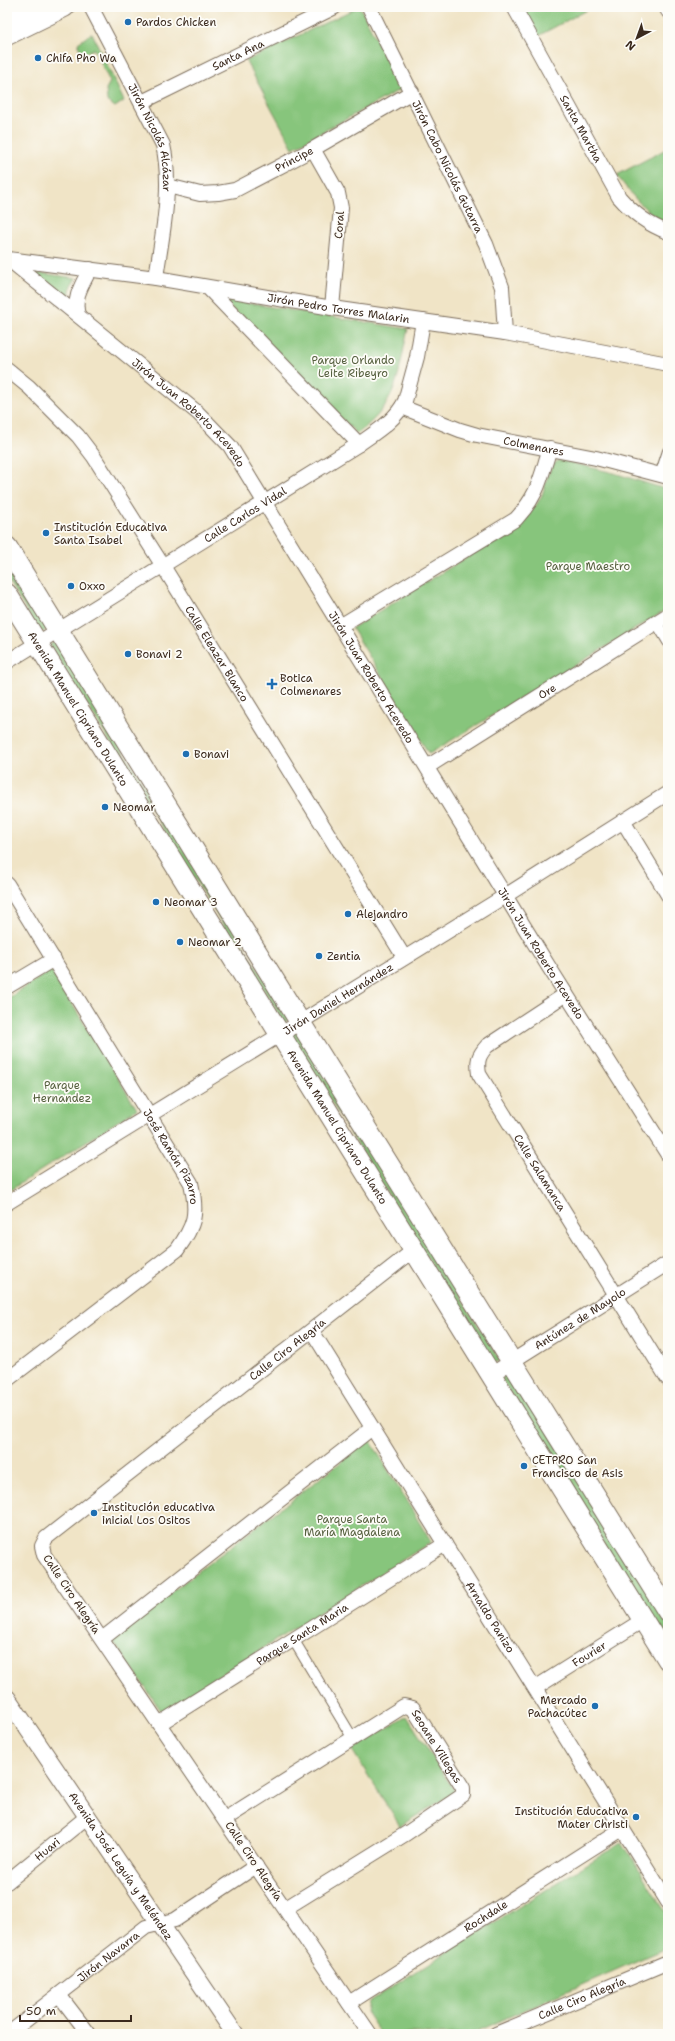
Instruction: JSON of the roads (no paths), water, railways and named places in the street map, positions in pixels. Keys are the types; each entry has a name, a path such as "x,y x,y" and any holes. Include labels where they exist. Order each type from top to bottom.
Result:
{"main road":[{"path":"7,16 26,7"},
{"path":"7,35 64,7"},
{"path":"7,547 300,1022 668,1612"},
{"name":"Avenida Manuel Cipriano Dulanto","path":"7,594 668,1660"}],"street":[{"name":"Jirón Nicolás Alcázar","path":"91,7 142,102 163,145 167,165 168,186 156,278"},
{"name":"Santa Ana","path":"142,102 335,7"},
{"name":"Jirón Cabo Nicolás Gutarra","path":"369,7 412,92 494,265 502,287 505,333"},
{"name":"Santa Martha","path":"514,7 619,197 640,218 655,228 668,232"},
{"path":"666,7 668,11"},
{"name":"Principe","path":"168,186 200,194 235,190 313,149 412,92"},
{"name":"Coral","path":"313,149 338,193 341,208 332,308"},
{"name":"Jirón Pedro Torres Malarin","path":"7,259 156,278 332,308 505,333 668,364"},
{"name":"Jirón Juan Roberto Acevedo","path":"7,259 198,413 230,446 505,896 668,1155"},
{"path":"78,315 76,306 77,296 90,269"},
{"path":"208,288 359,444"},
{"name":"Calle Carlos Vidal","path":"7,662 359,444 387,424 402,407 417,357 423,321"},
{"name":"Calle Eleazar Blanco","path":"7,370 29,388 78,436 94,457 163,566 404,957"},
{"name":"Colmenares","path":"402,407 460,430 550,448 664,476"},
{"path":"340,626 516,519 528,506 537,491 550,448"},
{"path":"664,476 668,451"},
{"name":"Ore","path":"427,767 668,615"},
{"path":"656,622 668,642"},
{"name":"Jirón Daniel Hernández","path":"7,1203 149,1114 505,896 668,793"},
{"path":"623,821 668,895"},
{"name":"José Ramón Pizarro","path":"7,884 191,1184 196,1203 194,1220 188,1234 176,1250 7,1380"},
{"path":"7,987 54,959"},
{"name":"Calle Salamanca","path":"566,994 487,1046 480,1054 477,1063 479,1074 668,1379"},
{"name":"Calle Ciro Alegría","path":"370,2034 286,1908 44,1555 42,1546 46,1538 414,1250"},
{"name":"Antúnez de Mayolo","path":"492,1374 668,1263"},
{"name":"Arnaldo Panizo","path":"312,1331 668,1902"},
{"path":"102,1639 372,1428"},
{"name":"Parque Santa Maria","path":"159,1724 445,1544"},
{"name":"Fourier","path":"535,1688 643,1620"},
{"path":"293,1640 352,1737"},
{"name":"Avenida José Leguía y Meléndez","path":"9,1705 88,1816 235,2034"},
{"name":"Seoane Villegas","path":"225,1819 352,1737 404,1706 413,1708 463,1788 463,1795 407,1833 286,1908"},
{"name":"Huari","path":"7,1882 88,1816"},
{"name":"Rochdale","path":"349,2003 622,1829"},
{"name":"Jirón Navarra","path":"8,2034 146,1927 175,1920 256,1866"},
{"name":"Calle Ciro Alegría","path":"496,2034 668,1962"},
{"path":"59,1995 89,2034"}],"place":[{"name":"Pardos Chicken","path":"128,22"},
{"name":"Chifa Pho Wa","path":"38,58"},
{"name":"Institución Educativa Santa Isabel","path":"46,533"},
{"name":"Oxxo","path":"71,586"},
{"name":"Bonavi 2","path":"128,654"},
{"name":"Botica Colmenares","path":"272,684"},
{"name":"Bonavi","path":"186,754"},
{"name":"Neomar","path":"105,807"},
{"name":"Neomar 3","path":"156,902"},
{"name":"Alejandro","path":"348,914"},
{"name":"Neomar 2","path":"180,942"},
{"name":"Zentia","path":"319,956"},
{"name":"CETPRO San Francisco de Asis","path":"524,1466"},
{"name":"Institución educativa inicial Los Ositos","path":"94,1513"},
{"name":"Mercado Pachacútec","path":"595,1706"},
{"name":"Institución Educativa Mater Christi","path":"636,1817"}],"park label":[{"name":"Parque Orlando Leite Ribeyro","path":"353,366"},
{"name":"Parque Maestro","path":"588,566"},
{"name":"Parque Hernandez","path":"62,1091"},
{"name":"Parque Santa María Magdalena","path":"352,1525"}]}
